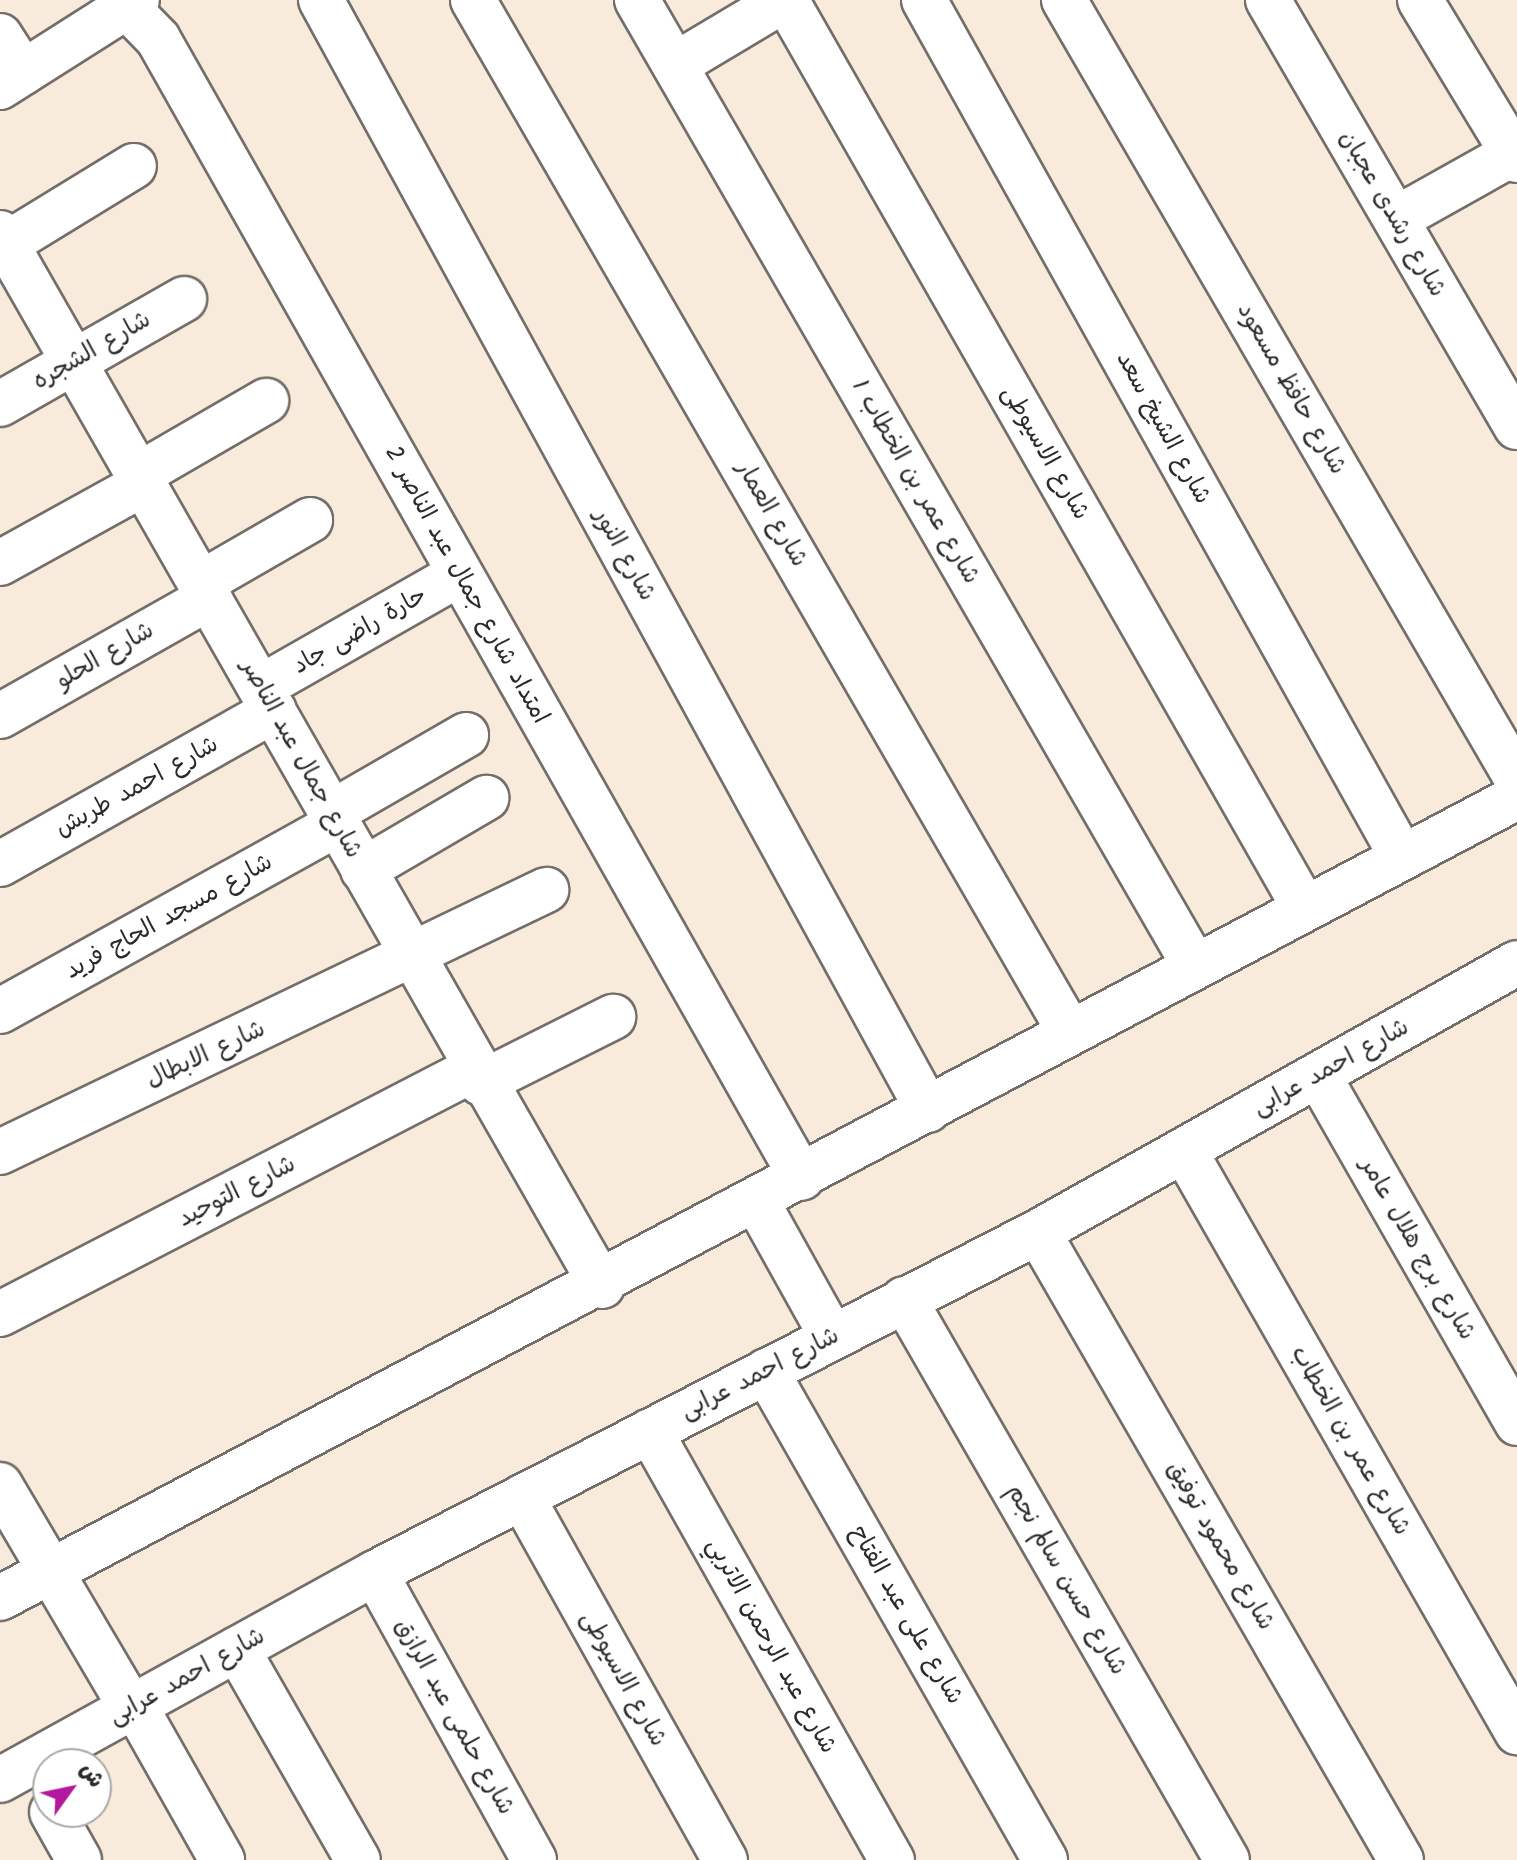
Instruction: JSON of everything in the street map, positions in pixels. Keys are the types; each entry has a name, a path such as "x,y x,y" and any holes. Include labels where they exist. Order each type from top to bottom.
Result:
{"street":[{"name":"شارع النور","path":"321,0 928,1110"},
{"name":"شارع العمار","path":"473,0 1068,1029"},
{"name":"شارع عمر بن الخطاب 1","path":"637,0 1193,963"},
{"path":"675,65 785,0"},
{"name":"شارع الاسيوطى","path":"785,0 1304,907"},
{"name":"شارع الشيخ سعد","path":"924,0 1402,857"},
{"name":"شارع حافظ مسعود","path":"1064,0 1517,779"},
{"name":"شارع رشدى عجبان","path":"1268,0 1517,427"},
{"path":"1396,219 1516,154 1420,0"},
{"path":"0,36 12,80 128,2"},
{"name":"امتداد شارع جمال عبد الناصر 2","path":"128,2 158,39 802,1178"},
{"path":"2,241 134,166"},
{"name":"شارع جمال عبد الناصر","path":"2,241 206,590 478,1076 602,1286"},
{"name":"شارع الشجره","path":"0,404 184,299"},
{"path":"0,563 266,401"},
{"name":"شارع الحلو","path":"0,716 206,590 310,520"},
{"name":"حارة راضى جاد","path":"267,699 459,574"},
{"name":"شارع احمد طربش","path":"0,864 267,699"},
{"name":"شارع مسجد الحاج فريد","path":"0,1011 334,818 466,735"},
{"path":"0,1598 47,1568 602,1286 928,1110 1068,1029 1517,797"},
{"path":"363,870 486,798"},
{"name":"شارع الابطال","path":"0,1152 412,958 546,890"},
{"name":"شارع احمد عرابى","path":"13,1773 375,1573 1038,1232 1516,965"},
{"name":"شارع التوحيد","path":"0,1314 478,1076 613,1017"},
{"name":"شارع برج هلال عامر","path":"1318,1075 1517,1423"},
{"name":"شارع عمر بن الخطاب","path":"1184,1150 1517,1732"},
{"path":"757,1202 832,1337"},
{"name":"شارع محمود توفيق","path":"1038,1232 1401,1860"},
{"name":"شارع حسن سالم نجم","path":"904,1299 1227,1860"},
{"name":"شارع على عبد الفتاح","path":"766,1371 1045,1860"},
{"name":"شارع عبد الرحمن الاتربي","path":"650,1431 892,1860"},
{"path":"0,1485 222,1860"},
{"name":"شارع الاسيوطى","path":"522,1497 725,1860"},
{"name":"شارع حلمى عبد الرازق","path":"375,1573 534,1860"},
{"path":"237,1649 358,1860"},
{"path":"13,1773 32,1790"},
{"path":"61,1828 79,1860"}]}
